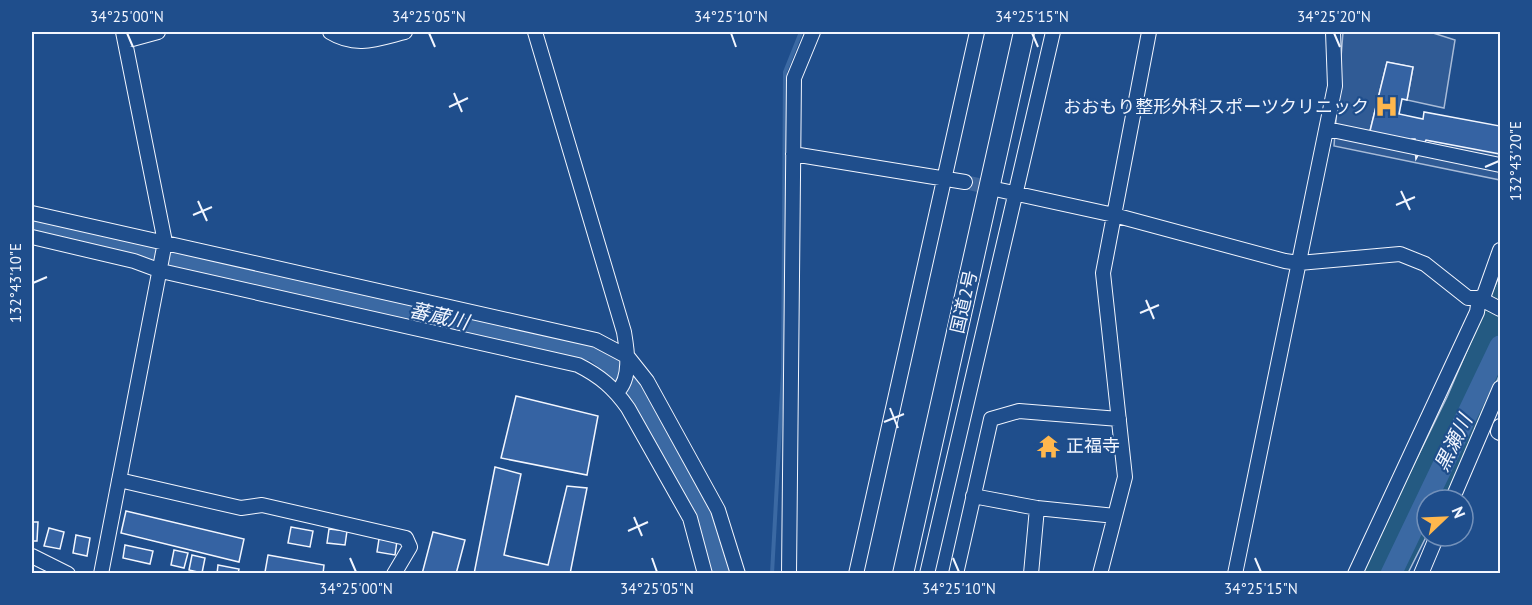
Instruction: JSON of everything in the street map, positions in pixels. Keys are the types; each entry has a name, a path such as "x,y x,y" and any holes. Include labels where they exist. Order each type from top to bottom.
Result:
{"highway":[{"name":"国道2号","path":"903,573 1024,32"}],"street":[{"path":"101,573 165,242 124,36 158,32"},
{"path":"330,32 343,40 363,43 405,32"},
{"path":"535,32 624,332 628,357 619,390"},
{"path":"789,573 794,78 813,32"},
{"path":"856,573 977,32"},
{"path":"927,573 1053,32"},
{"path":"1100,573 1125,477 1103,273 1149,32"},
{"path":"1234,573 1335,86 1333,32"},
{"path":"1327,129 1500,165"},
{"path":"793,154 965,182"},
{"path":"995,189 1114,215 1299,263 1400,254 1425,264 1468,298 1481,300 1500,309"},
{"path":"32,213 462,312 596,340 628,357 647,381 718,510 738,573"},
{"path":"32,237 160,269 578,365 599,375 619,390 690,518 705,573"},
{"path":"1354,573 1472,322 1500,250"},
{"path":"457,336 462,312"},
{"path":"1457,488 1500,388"},
{"path":"956,573 991,419 1019,411 1119,419"},
{"path":"1500,426 1498,432 1500,433"},
{"path":"119,480 241,508 262,505 406,538 410,547 394,573"},
{"path":"973,496 1037,508 1115,516"},
{"path":"1031,573 1037,508"},
{"path":"1421,573 1432,548"},
{"path":"32,556 68,573"}],"shaded area":[{"path":"1343,32 1430,32 1455,40 1444,108 1407,100 1413,67 1387,62 1369,135 1412,143 1412,139 1416,158 1426,140 1500,153 1500,180 1334,146"},
{"path":"1500,274 1500,374 1450,488 1415,488 1415,548 1420,548 1408,573 1360,574 1447,397"}],"building":[{"name":"おおもり整形外科スポーツクリニック","path":"1387,62 1413,67 1407,100 1402,99 1399,114 1423,119 1424,112 1500,126 1500,154 1426,140 1416,159 1415,139 1412,139 1412,143 1369,135"},
{"path":"516,396 598,416 587,475 501,458"},
{"path":"495,467 521,474 504,555 548,565 567,486 587,488 570,574 474,574"},
{"path":"126,511 244,539 239,562 121,533"},
{"path":"32,522 38,522 37,541 32,541"},
{"path":"291,527 313,531 310,547 288,543"},
{"path":"49,528 64,532 60,549 44,546"},
{"path":"329,529 347,531 345,545 327,543"},
{"path":"433,532 465,540 456,574 422,574"},
{"path":"76,535 90,538 87,556 73,553"},
{"path":"379,539 397,541 395,555 377,552"},
{"path":"125,545 153,551 150,564 123,558"},
{"path":"174,550 188,553 184,568 171,565"},
{"path":"192,555 205,558 202,573 189,570"},
{"path":"268,555 324,565 323,574 265,572"},
{"path":"218,565 239,569 238,574 217,574"}],"waterway":[{"path":"772,574 783,372 785,72 801,32"},
{"name":"蕃蔵川","path":"32,224 512,336 595,351 614,366 635,396 698,506 719,574"},
{"name":"黒瀬川","path":"1391,574 1500,346"}],"tunnel":[{"path":"965,182 995,189"}],"place":[{"name":"おおもり整形外科スポーツクリニック","path":"1387,107"},
{"name":"正福寺","path":"1048,446"}]}
